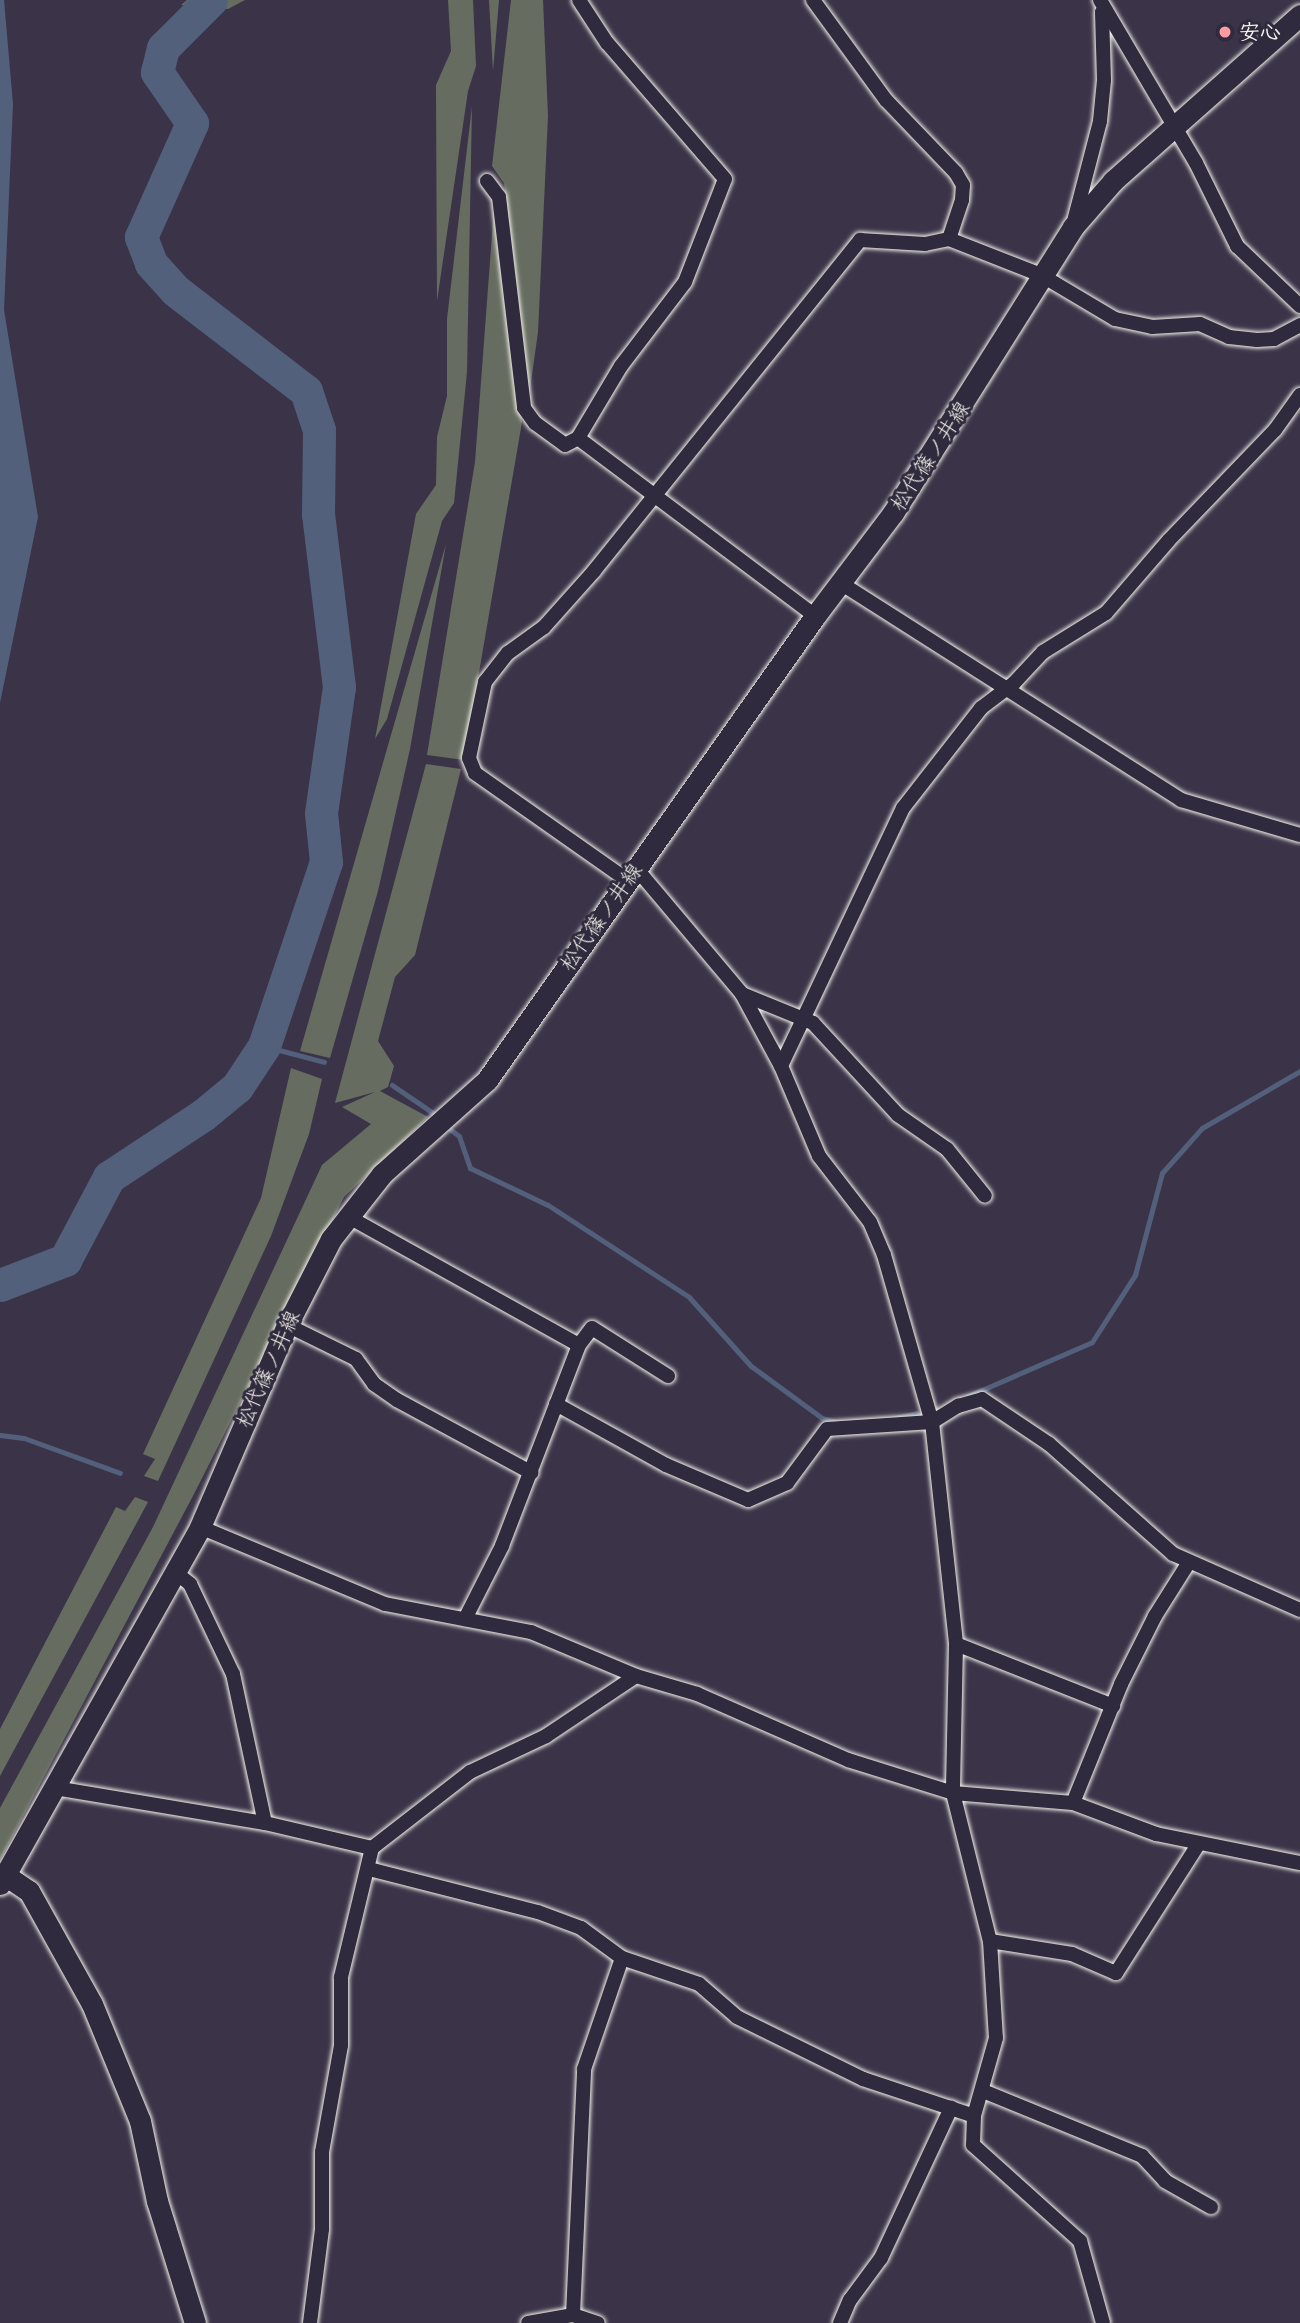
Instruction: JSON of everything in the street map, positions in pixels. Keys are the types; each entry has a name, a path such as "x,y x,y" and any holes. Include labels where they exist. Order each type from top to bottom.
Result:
{"main road":[{"name":"松代篠ノ井線","path":"3,1880 200,1527 313,1269 347,1216 382,1174 487,1080 839,582 914,481 1073,227 1113,181 1297,23"},
{"path":"3,1880 29,1891 92,2004 140,2120 157,2201 195,2323"}],"street":[{"path":"487,181 499,197 524,408 535,423 565,445 578,438 621,366 685,282 725,179 607,43 579,0"},
{"path":"813,0 886,100 956,173 963,185 962,200 949,239"},
{"path":"1100,0 1237,246 1300,306"},
{"path":"1073,227 1100,121 1105,24 1100,0"},
{"path":"1103,2323 1080,2241 973,2145 974,2116 996,2038 990,1941 953,1793 957,1644 932,1422 875,1233 819,1156 781,1066 742,994 632,874 475,773 469,758 485,682 508,653 544,627 655,498 860,240 925,244 949,239 1041,275 1115,319 1152,327 1200,324 1229,337 1256,340 1274,339 1300,326"},
{"path":"781,1066 904,808 981,708 1043,652 1106,614 1169,540 1275,430 1300,395"},
{"path":"578,438 815,617"},
{"path":"839,582 1004,690 1181,800 1300,835"},
{"path":"742,994 804,1017 898,1115 947,1149 985,1196"},
{"path":"347,1216 579,1345"},
{"path":"287,1325 356,1359 374,1384 397,1400 532,1473"},
{"path":"465,1619 532,1473 579,1345 592,1328 668,1376"},
{"path":"556,1404 666,1465 748,1500 787,1483 827,1429 932,1422 958,1406 982,1399 1049,1444 1173,1555 1300,1610"},
{"path":"200,1527 385,1604 531,1632 636,1676 697,1694 848,1760 953,1793 1073,1803 1156,1834 1300,1863"},
{"path":"1073,1803 1113,1706 1155,1616 1189,1562"},
{"path":"176,1573 190,1584 233,1674 265,1823"},
{"path":"957,1644 1113,1706"},
{"path":"310,2323 322,2229 322,2152 341,2045 341,1977 372,1848 470,1772 546,1736 636,1676"},
{"path":"55,1788 265,1823 372,1848"},
{"path":"990,1941 1072,1954 1116,1973 1199,1843"},
{"path":"369,1869 538,1912 581,1928 622,1958 699,1984 737,2017 863,2079 974,2116"},
{"path":"573,2315 584,2069 622,1958"},
{"path":"983,2091 1142,2156 1165,2181 1211,2207"},
{"path":"840,2323 850,2300 881,2258 951,2108"},
{"path":"528,2323 573,2315 598,2323"}],"green space":[{"path":"187,0 245,0 228,9 181,5"},
{"path":"448,0 473,0 476,66 468,91 437,301 436,85 451,51"},
{"path":"489,0 499,0 493,71"},
{"path":"511,0 543,0 548,116 538,332 529,396 504,183 492,166"},
{"path":"472,106 467,372 454,503 442,521 387,719 375,739 416,514 436,485 437,437 447,396 447,319"},
{"path":"494,208 522,422 464,760 427,755 475,462"},
{"path":"446,544 410,749 378,891 330,1058 300,1051"},
{"path":"426,764 461,769 415,955 395,977 378,1041 394,1066 388,1087 380,1091 428,1117 344,1197 194,1494 0,1860 0,1808 153,1527 322,1165 371,1124 342,1107 375,1092 335,1103"},
{"path":"291,1068 322,1079 309,1134 271,1236 158,1481 144,1476 155,1459 143,1454 261,1198"},
{"path":"135,1497 148,1502 0,1776 0,1729 116,1507 125,1511"}],"water":[{"path":"0,0 4,0 13,104 4,310 38,517 0,703"}],"waterway":[{"path":"0,1285 65,1260 109,1177 203,1115 237,1087 264,1046 326,862 321,813 339,687 318,514 319,430 306,391 175,290 151,263 141,237 192,123 157,72 163,48 211,0"},
{"path":"264,1046 324,1062"},
{"path":"968,1396 1092,1342 1135,1275 1162,1173 1202,1128 1300,1071"},
{"path":"392,1085 433,1113"},
{"path":"451,1130 459,1136 470,1168 548,1205 689,1297 751,1366 822,1418 836,1422"},
{"path":"891,1419 916,1413"},
{"path":"0,1435 24,1438 120,1473"}],"place":[{"name":"安心","path":"1225,32"}]}
